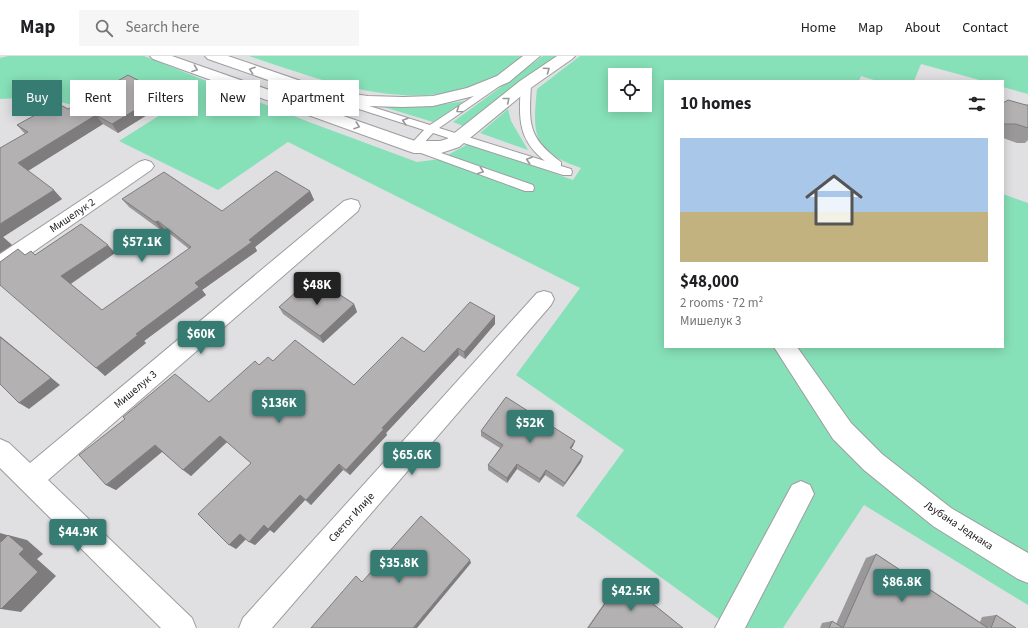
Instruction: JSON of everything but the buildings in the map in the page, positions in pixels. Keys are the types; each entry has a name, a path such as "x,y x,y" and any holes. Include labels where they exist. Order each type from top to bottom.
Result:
{"main road":[{"path":"158,56 414,147 441,147 453,143 526,84 567,56"},
{"path":"213,56 282,80"},
{"path":"359,100 433,101 472,92 503,79 532,56"},
{"name":"Мишелук 2","path":"0,264 145,166"},
{"name":"Мишелук 3","path":"30,479 351,206"},
{"name":"Светог Илије","path":"253,628 544,299"},
{"name":"Љубана Једнака","path":"786,348 842,431 873,462 942,517 1028,569"},
{"path":"0,451 182,628"},
{"path":"729,628 801,494"}],"lane":[{"path":"503,79 431,129 414,147 529,188"},
{"path":"359,106 567,172 541,154 532,144 527,133 524,117 526,84"}],"green space":[{"path":"8,56 144,56 206,81 206,116 260,116 260,102 268,106 268,116 294,116 417,162 440,159 470,143 573,180 581,168 565,162 553,155 539,140 536,130 535,105 537,89 580,56 1028,56 1028,94 1004,87 1004,80 979,80 921,64 914,80 874,80 861,76 859,80 664,80 664,348 1004,348 1004,194 1028,203 1028,605 864,505 783,628 731,628 576,516 624,450 516,375 580,288 288,142 218,190 119,141 158,116 198,116 198,80 134,80 134,83 126,88 126,80 70,80 70,104 62,102 62,80 12,80 12,98 0,99 0,58"},
{"path":"249,56 524,56 493,78 460,90 425,95 389,94 359,89 359,80 324,80"},
{"path":"543,56 556,56 463,126 453,122"},
{"path":"465,101 433,122 377,105 438,105"},
{"path":"508,109 511,121 528,150 480,133"}]}
